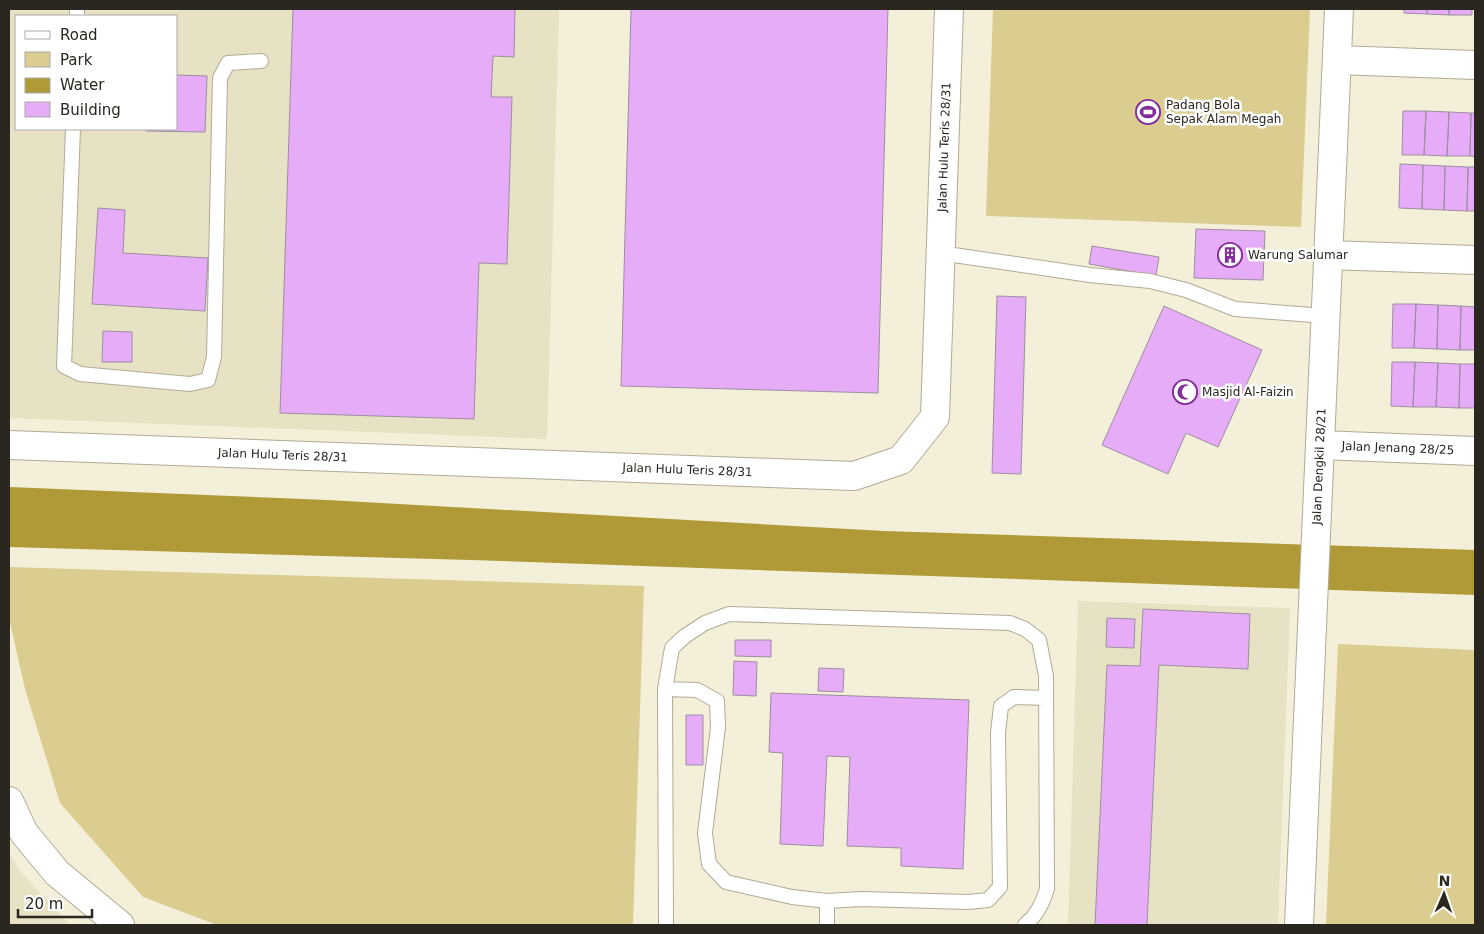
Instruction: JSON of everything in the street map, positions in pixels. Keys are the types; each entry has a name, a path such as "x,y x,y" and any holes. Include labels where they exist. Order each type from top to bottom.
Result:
{"street":[{"name":"Jalan Hulu Teris 28/31","path":"9,445 854,476 900,460 935,417 949,9"},
{"name":"Jalan Dengkil 28/21","path":"1299,925 1339,9"},
{"path":"1337,60 1475,65"},
{"path":"1328,255 1475,260"},
{"name":"Jalan Jenang 28/25","path":"1320,445 1475,451"},
{"path":"9,801 24,833 57,873 120,925"}],"lane":[{"path":"73,130 64,366 80,374 89,375 190,384 208,380 214,356 220,78 228,63 261,61"},
{"path":"940,253 1090,275 1150,281 1186,290 1235,309 1325,316"},
{"path":"666,925 665,689 672,648 685,636 705,623 729,614 1010,623 1025,629 1039,640 1046,676 1047,889 1035,916 1026,925"},
{"path":"665,689 697,690 717,700 718,727 705,833 709,864 726,882 792,897 827,901 862,899 968,902 988,900 1000,887 998,733 1001,706 1014,697 1046,698"},
{"path":"826,925 827,901"}],"shaded area":[{"path":"9,9 559,9 547,439 9,418"},
{"path":"1078,601 1290,608 1278,925 1068,925"},
{"path":"9,852 20,871 70,925 9,925"}],"green space":[{"name":"Padang Bola Sepak Alam Megah","path":"993,9 1310,9 1301,227 986,216"},
{"path":"9,567 644,586 633,925 217,925 143,897 60,803 25,689 9,618"},
{"path":"1338,644 1475,650 1475,925 1326,925"}],"water":[{"path":"9,487 327,500 884,531 1475,550 1475,595 471,560 9,547"}],"building":[{"path":"293,9 515,9 514,57 493,56 491,97 512,97 507,264 479,263 474,419 280,413"},
{"path":"631,9 888,9 878,393 621,386"},
{"path":"1404,9 1427,9 1427,14 1404,13"},
{"path":"1427,9 1449,9 1449,15 1427,14"},
{"path":"1449,9 1472,9 1472,15 1449,15"},
{"path":"178,75 207,76 205,132 146,131 178,130"},
{"path":"1403,111 1426,111 1424,155 1402,155"},
{"path":"1426,111 1449,112 1447,156 1424,155"},
{"path":"1449,112 1471,113 1470,156 1447,156"},
{"path":"1471,113 1475,113 1475,157 1470,156"},
{"path":"1400,164 1423,165 1422,209 1399,208"},
{"path":"1423,165 1445,166 1444,210 1422,209"},
{"path":"1445,166 1468,167 1467,211 1444,210"},
{"path":"1468,167 1475,167 1475,211 1467,211"},
{"path":"98,208 125,210 123,253 208,258 205,311 92,304"},
{"name":"Warung Salumar","path":"1196,229 1265,231 1263,280 1194,278"},
{"path":"1092,246 1159,257 1156,276 1089,264"},
{"path":"997,296 1026,297 1021,474 992,473"},
{"path":"1393,304 1416,304 1414,348 1392,348"},
{"path":"1416,304 1438,305 1437,349 1414,348"},
{"path":"1438,305 1461,306 1460,350 1437,349"},
{"name":"Masjid Al-Faizin","path":"1164,306 1262,350 1218,447 1186,433 1168,474 1102,445"},
{"path":"1461,306 1475,307 1475,350 1460,350"},
{"path":"103,331 132,332 132,362 102,362"},
{"path":"1392,362 1415,362 1413,407 1391,406"},
{"path":"1415,362 1438,363 1436,407 1413,407"},
{"path":"1438,363 1460,364 1459,408 1436,407"},
{"path":"1460,364 1475,364 1475,408 1459,408"},
{"path":"1143,609 1250,614 1248,669 1159,665 1147,925 1095,925 1107,665 1140,666"},
{"path":"1107,618 1135,619 1134,648 1106,647"},
{"path":"735,640 771,640 771,657 735,656"},
{"path":"734,661 757,662 756,696 733,695"},
{"path":"819,668 844,669 843,692 818,691"},
{"path":"771,693 969,700 963,869 901,866 901,848 847,846 850,757 827,756 823,846 780,844 783,753 769,752"},
{"path":"686,715 703,715 703,765 686,765"}],"place":[{"name":"Padang Bola Sepak Alam Megah","path":"1148,112"},
{"name":"Warung Salumar","path":"1230,255"},
{"name":"Masjid Al-Faizin","path":"1185,392"}]}
